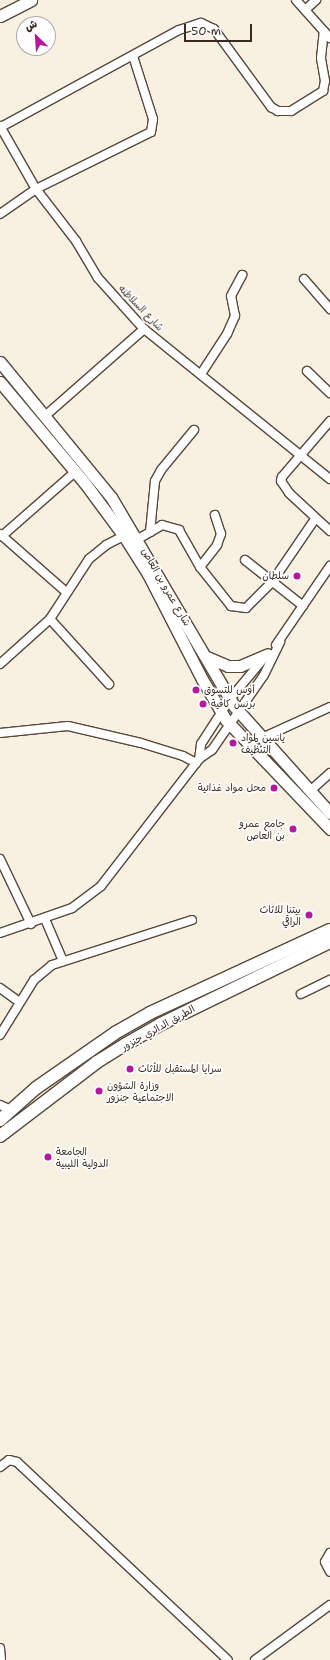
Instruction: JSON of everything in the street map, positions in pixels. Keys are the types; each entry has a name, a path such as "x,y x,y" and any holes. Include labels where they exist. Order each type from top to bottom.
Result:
{"main road":[{"name":"الطريق الدائري جنزور","path":"0,1120 5,1108 83,1053 150,1013 330,930"},
{"name":"الطريق الدائري جنزور","path":"0,1136 85,1071 126,1044 161,1024 330,942"}],"street":[{"path":"0,16 31,0"},
{"path":"296,0 330,38"},
{"path":"305,10 316,0"},
{"path":"0,127 179,30 201,23 208,25 271,107 278,111 291,111 323,91 325,81 321,58 324,31"},
{"path":"0,214 36,189 151,132 153,119 133,56"},
{"name":"شارع السلاطنه","path":"0,127 36,189 76,241 98,278 144,329 301,454 330,479"},
{"path":"201,374 227,334 235,316 231,296 242,275"},
{"path":"304,279 330,309"},
{"path":"44,416 144,329"},
{"name":"شارع عمرو بن العاص","path":"0,362 111,497 138,540 238,711 330,813"},
{"path":"307,371 330,393"},
{"path":"0,382 76,472 124,536 148,574 202,679 230,724 330,829"},
{"path":"330,421 282,477 281,481 289,493 315,519 330,531"},
{"path":"150,532 155,481 161,470 194,430"},
{"path":"66,592 1,535 76,472"},
{"path":"200,567 217,545 221,534 215,515"},
{"path":"138,540 162,525 179,530 200,567 231,606 239,609 246,608 272,582 315,519"},
{"path":"0,664 50,619 66,592 89,559 106,545 124,536"},
{"path":"245,560 303,606"},
{"path":"0,934 72,908 101,886 197,761 212,750 264,675 280,642 330,566"},
{"path":"50,619 109,684"},
{"path":"197,761 201,744 230,699 253,668 280,642"},
{"path":"206,656 222,665 240,666 268,654"},
{"path":"262,738 330,707"},
{"path":"0,733 68,726 148,744 197,761"},
{"path":"310,791 330,773"},
{"path":"0,859 31,924"},
{"path":"45,919 63,961"},
{"path":"0,1035 34,980 52,965 192,920"},
{"path":"301,994 330,980"},
{"path":"0,988 19,1002"},
{"path":"0,1467 9,1460 17,1462 228,1660"},
{"path":"330,1552 325,1562 330,1572"},
{"path":"255,1660 330,1605"},
{"path":"0,1648 1,1660"}],"place":[{"name":"سلطان","path":"297,576"},
{"name":"أوس للتسوق","path":"196,690"},
{"name":"برنس كافية","path":"203,704"},
{"name":"ياسين لمواد التنظيف","path":"233,743"},
{"name":"محل مواد غذائية","path":"274,788"},
{"name":"جامع عمرو بن العاص","path":"293,829"},
{"name":"بيتنا للاثاث الراقي","path":"309,915"},
{"name":"سرايا المستقبل للأثاث","path":"130,1069"},
{"name":"وزارة الشؤون الاجتماعية جنزور","path":"99,1091"},
{"name":"الجامعة الدولية الليبية","path":"48,1157"}]}
